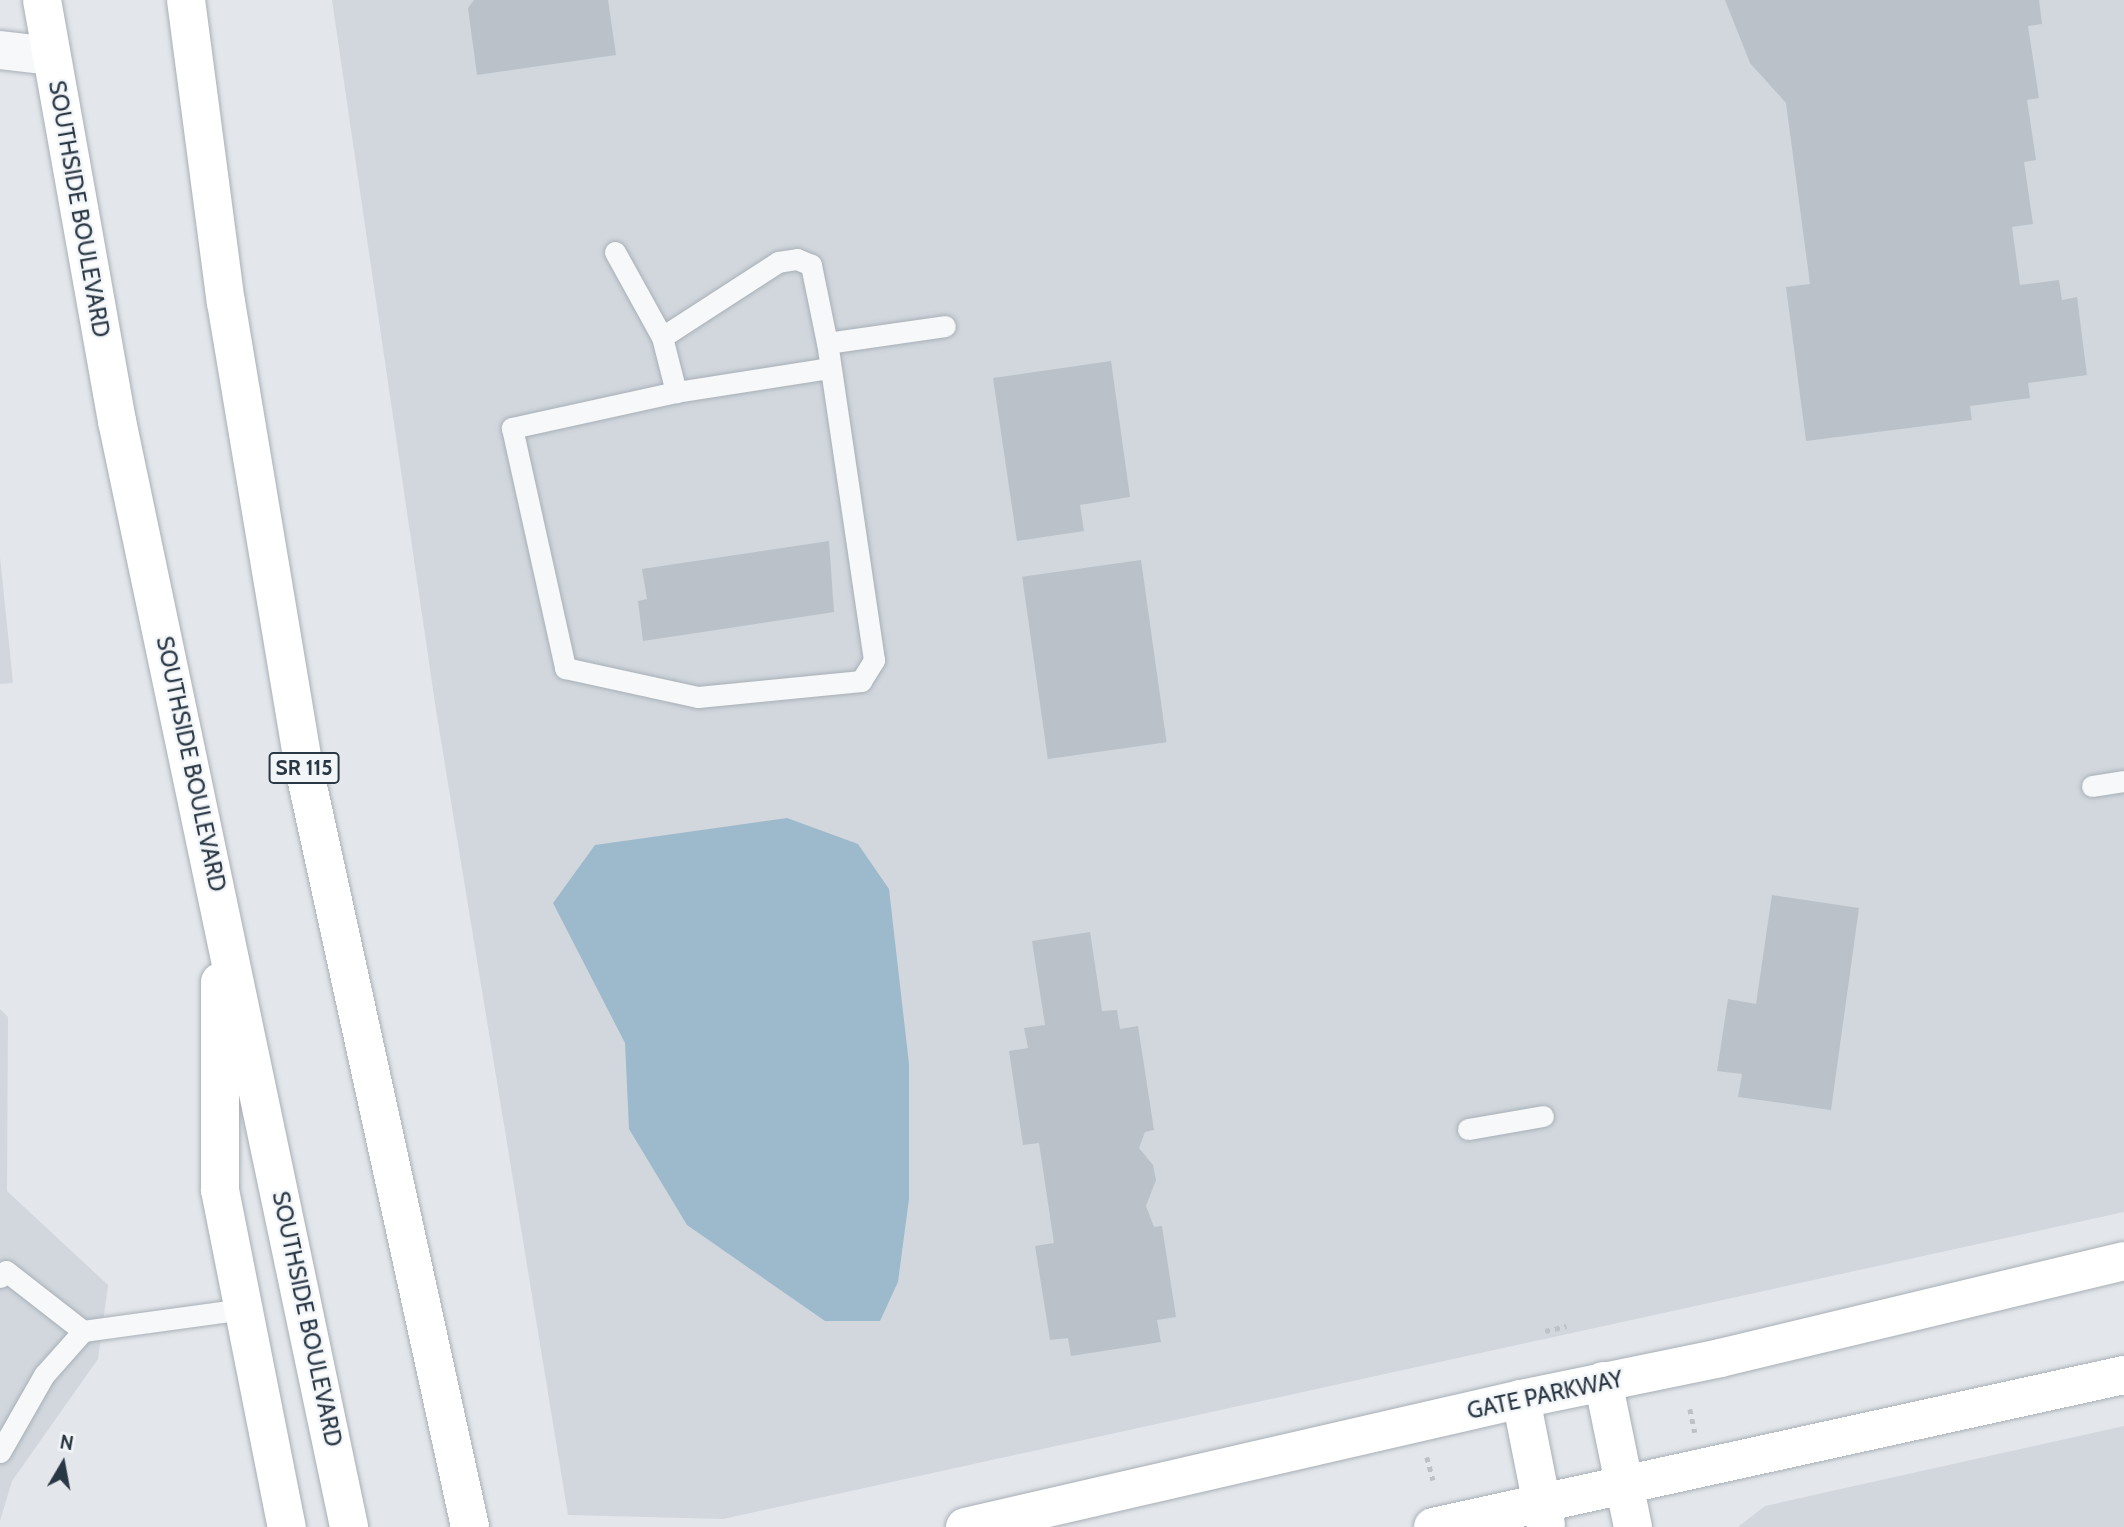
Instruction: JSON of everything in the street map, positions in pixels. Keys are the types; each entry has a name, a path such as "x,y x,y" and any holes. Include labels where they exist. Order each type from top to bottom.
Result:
{"main road":[{"name":"SOUTHSIDE BOULEVARD","path":"42,0 117,421 349,1527"},
{"name":"SR 115","path":"186,0 226,302 304,768 470,1527"},
{"path":"220,903 219,1191 287,1527"},
{"name":"GATE PARKWAY","path":"965,1527 1521,1399 1720,1358 2124,1261"},
{"path":"1433,1527 1544,1514 1623,1483 2124,1375"},
{"path":"1603,1381 1633,1527"},
{"path":"1521,1399 1544,1514"}],"street":[{"path":"0,50 51,56"}],"lane":[{"path":"615,252 662,337 676,392"},
{"path":"662,337 778,262 797,259 811,265 827,343 874,660 861,681 698,697 565,668 512,428 676,392 830,368"},
{"path":"827,343 945,326"},
{"path":"2092,786 2124,780"},
{"path":"1468,1129 1543,1116"},
{"path":"0,1277 6,1271 83,1331"},
{"path":"0,1452 44,1375 83,1331 243,1309"}],"path":[{"path":"1545,1331 1566,1326"},
{"path":"1690,1409 1698,1443"}],"shaded area":[{"path":"332,0 2124,0 2124,1212 723,1519 568,1515 436,710"},
{"path":"0,557 13,683 0,684"},
{"path":"0,1009 8,1017 7,1191 108,1285 98,1359 12,1481 0,1521"},
{"path":"2124,1426 2124,1527 1738,1527 1765,1506"}],"water":[{"path":"787,818 858,844 889,889 909,1064 909,1199 898,1282 880,1321 825,1321 687,1225 629,1129 625,1043 553,903 595,845"}],"building":[{"path":"474,0 608,0 616,55 477,75 468,8"},
{"path":"1725,0 2039,0 2042,24 2028,26 2039,98 2027,100 2036,160 2024,162 2033,224 2012,227 2020,285 2059,280 2062,300 2077,297 2087,375 2028,383 2030,398 1970,406 1972,420 1806,441 1786,287 1810,284 1786,103 1750,63"},
{"path":"1111,361 1130,497 1080,505 1084,531 1017,541 993,378"},
{"path":"829,541 834,612 643,641 638,601 647,599 642,569"},
{"path":"1141,560 1167,742 1048,759 1022,577"},
{"path":"1772,895 1859,908 1831,1110 1738,1097 1742,1074 1717,1071 1728,999 1756,1004"},
{"path":"1090,932 1102,1011 1117,1010 1120,1029 1138,1026 1154,1130 1145,1132 1139,1148 1153,1165 1156,1180 1146,1206 1154,1227 1162,1226 1176,1317 1157,1320 1161,1342 1071,1356 1068,1338 1050,1340 1035,1246 1054,1243 1039,1143 1023,1145 1009,1051 1028,1048 1024,1028 1045,1025 1032,941"}]}
